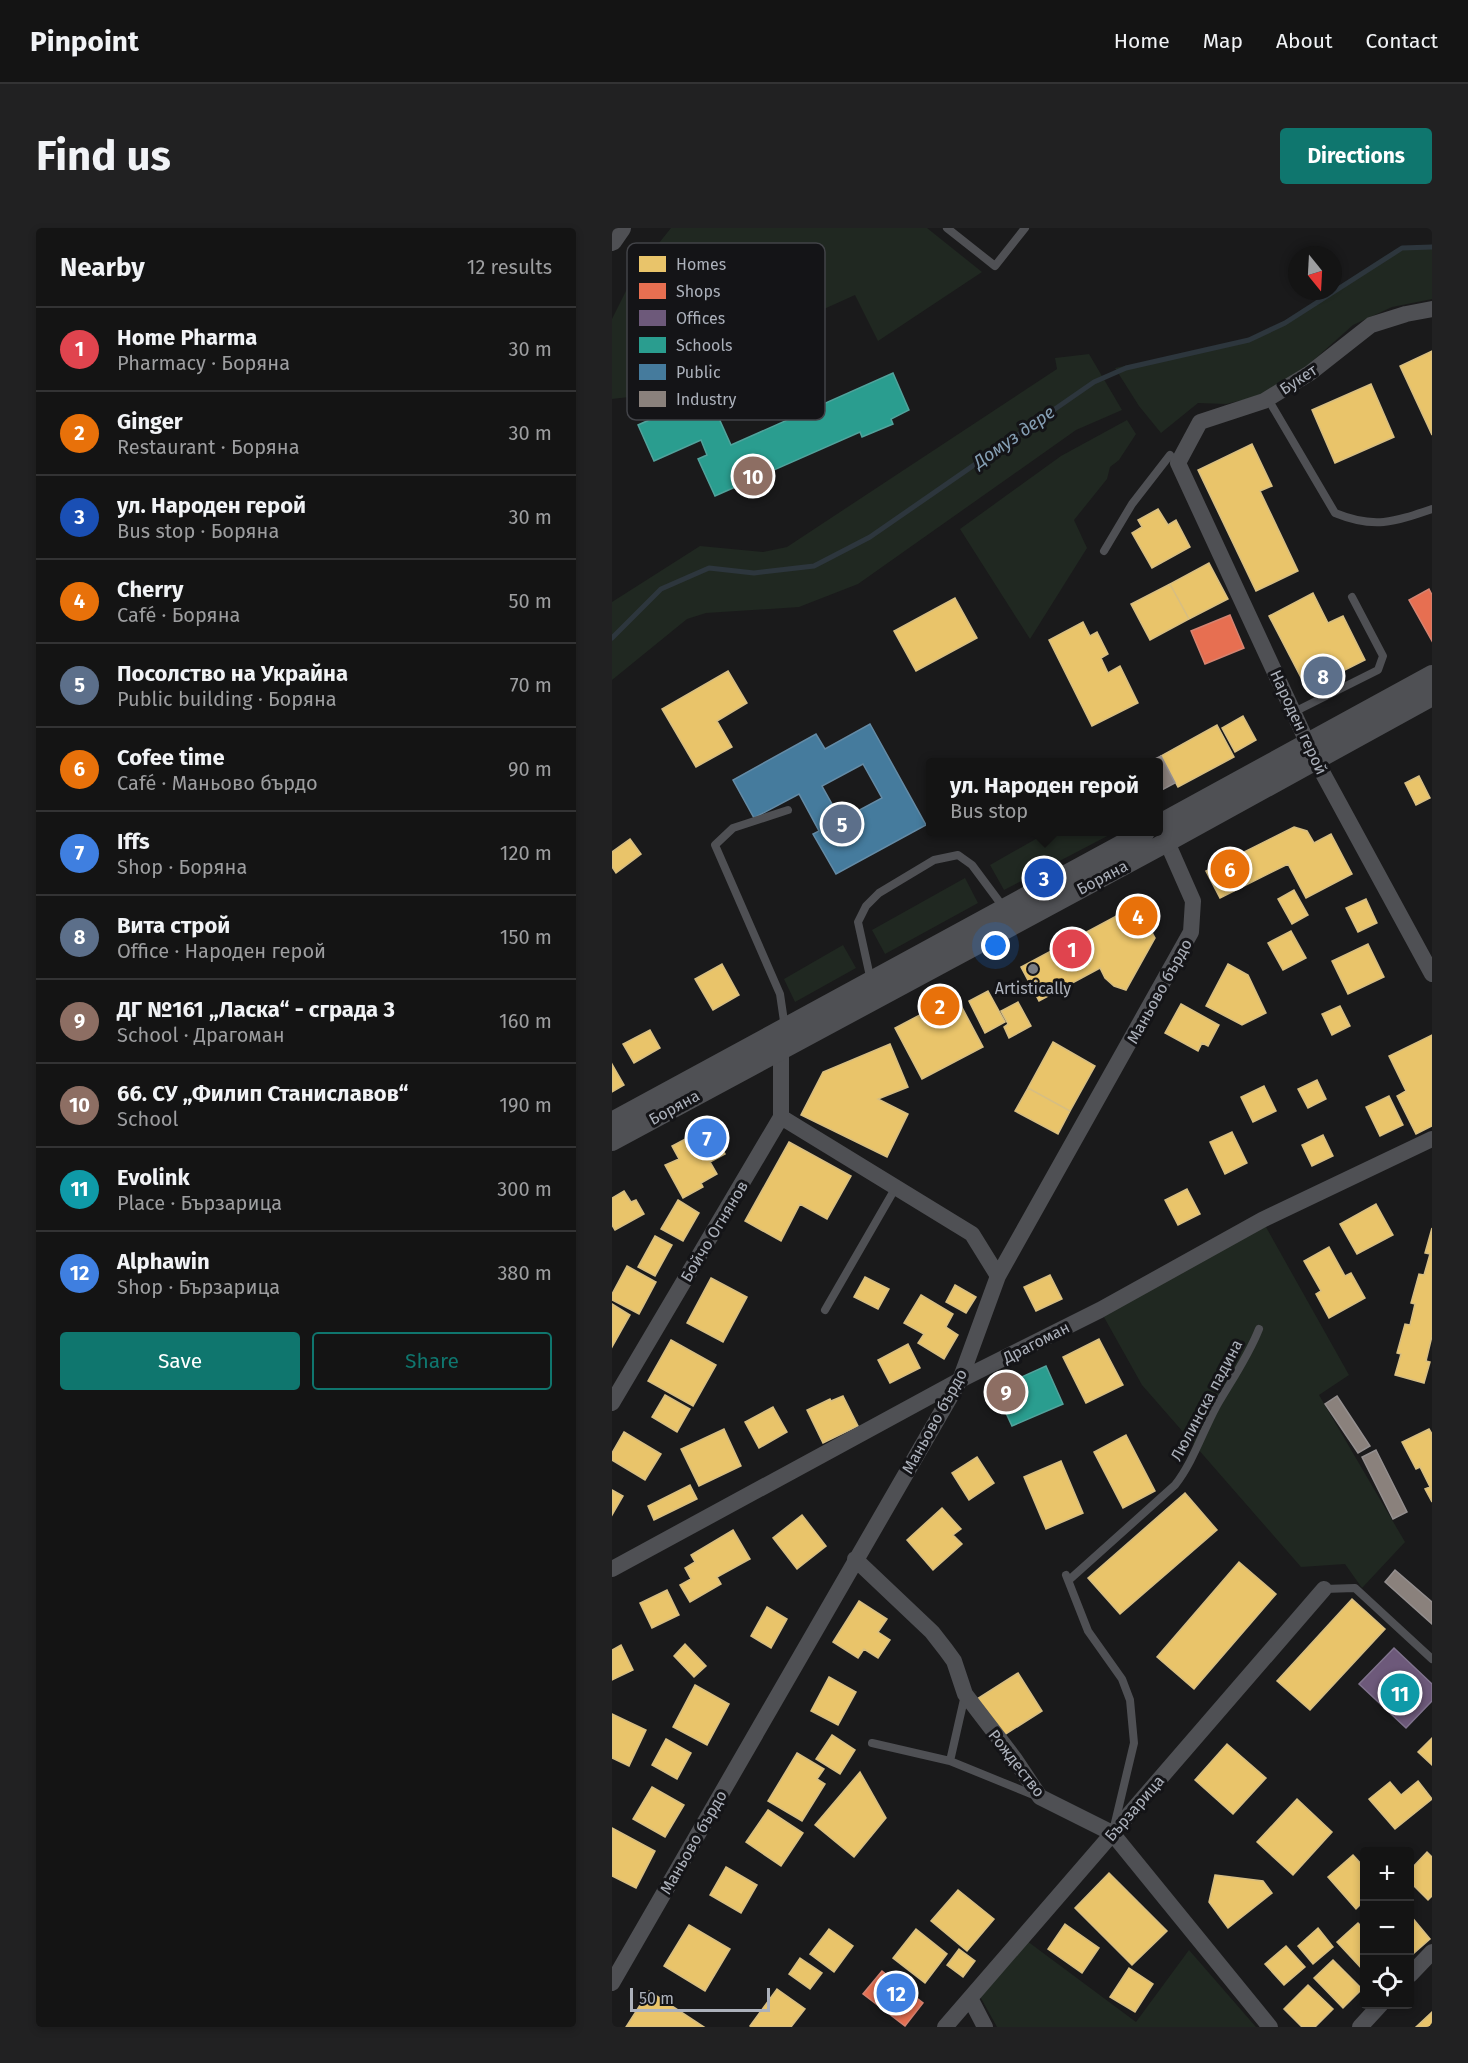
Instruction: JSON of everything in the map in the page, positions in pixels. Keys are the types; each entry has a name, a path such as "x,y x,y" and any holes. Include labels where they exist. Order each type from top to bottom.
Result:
{"street":[{"path":"612,241 621,228"},
{"name":"Букет","path":"1174,459 1200,422 1268,399 1310,373 1371,325 1432,309"},
{"name":"Народен герой","path":"1174,459 1312,751 1432,974"},
{"name":"Боряна","path":"612,1141 1167,843 1432,675"},
{"name":"Боряна","path":"1163,823 1432,696"},
{"name":"Боряна","path":"612,1122 1136,836"},
{"name":"Маньово бърдо","path":"612,1983 960,1380 998,1276 1191,932 1193,901 1167,843"},
{"path":"781,1049 781,1117 972,1234 998,1276"},
{"name":"Бойчо Огнянов","path":"612,1403 781,1117"},
{"name":"Драгоман","path":"612,1569 960,1380 1100,1310 1262,1220 1432,1139"},
{"name":"Рождество","path":"855,1559 932,1632 954,1661 965,1694 1014,1758 1040,1797 1112,1833 1270,2027"},
{"name":"Бързарица","path":"945,2027 1324,1589"},
{"path":"1414,1971 1432,1952"},
{"path":"970,1998 986,2027"},
{"path":"1360,2027 1376,2009"}],"lane":[{"path":"947,228 995,266 1025,228"},
{"path":"1268,399 1335,513 1355,521 1382,524 1432,509"},
{"path":"1104,551 1132,504 1174,459"},
{"path":"1294,712 1378,670 1383,656 1353,597"},
{"path":"785,1029 780,994 715,844 733,828 788,810"},
{"path":"871,981 858,922 866,906 879,893 934,860 958,855 972,865 1004,909"},
{"path":"825,1310 896,1187"},
{"name":"Люлинска падина","path":"1112,1833 1134,1743 1130,1700 1122,1679 1088,1631 1068,1577 1180,1479 1259,1329"},
{"path":"1324,1589 1355,1588 1432,1659"},
{"path":"950,1761 965,1694"},
{"path":"872,1743 950,1761 1040,1797"}],"shaded area":[{"path":"671,228 927,228 982,272 878,341 855,295 825,309 825,243 659,243"},
{"path":"1432,247 1432,299 1392,307 1353,325 1307,366 1260,396 1226,404 1198,403 1161,433 1139,406 1115,368 1249,340 1285,323 1321,300 1342,300 1342,286 1402,248"},
{"path":"627,289 627,397 612,399 612,319"},
{"path":"1089,354 1122,410 1076,430 858,584 799,607 706,613 687,619 612,680 612,602 700,546 763,552 787,547 1057,369 1055,358"},
{"path":"1127,420 1136,434 1119,460 1110,467 1107,479 1074,520 1087,548 1030,639 960,529 1061,456"},
{"path":"1041,836 1107,836 1004,890 990,865"},
{"path":"965,878 978,903 885,954 872,930"},
{"path":"843,945 856,968 795,1002 784,979"},
{"path":"1262,1220 1349,1375 1319,1395 1405,1542 1362,1588 1345,1564 1301,1567 1142,1385 1100,1310"},
{"path":"1023,1938 1136,2022 1189,1950 1256,2027 997,2027 977,1991"}],"building: Homes":[{"path":"1432,351 1432,435 1400,366"},
{"path":"1371,384 1394,437 1335,463 1312,410"},
{"path":"1252,444 1272,486 1260,491 1298,571 1256,591 1198,470"},
{"path":"1158,509 1168,525 1176,520 1190,547 1152,568 1132,533 1142,527 1138,520"},
{"path":"1209,563 1228,599 1189,619 1170,584"},
{"path":"1170,584 1189,619 1150,640 1131,604"},
{"path":"1313,593 1328,623 1343,616 1365,660 1307,689 1269,616"},
{"path":"955,598 977,638 916,671 894,631"},
{"path":"1083,622 1090,636 1097,632 1108,654 1101,658 1108,673 1120,666 1138,703 1092,726 1049,640"},
{"path":"728,671 747,703 717,721 732,747 696,767 662,709"},
{"path":"1243,716 1256,740 1235,752 1222,728"},
{"path":"1217,725 1234,757 1178,787 1161,756"},
{"path":"1419,776 1430,798 1416,805 1405,783"},
{"path":"1294,827 1307,831 1314,843 1331,834 1352,874 1306,898 1288,864 1220,898 1206,871"},
{"path":"630,839 641,854 616,873 612,867 612,852"},
{"path":"1294,890 1308,915 1292,924 1278,899"},
{"path":"1366,899 1377,923 1358,932 1346,908"},
{"path":"1137,905 1155,938 1126,990 1114,986 1105,978 1100,968 1039,1001 1021,967"},
{"path":"1291,931 1306,958 1283,970 1268,943"},
{"path":"1368,944 1384,977 1348,994 1332,961"},
{"path":"722,964 739,995 713,1010 695,979"},
{"path":"1228,964 1248,975 1266,1013 1242,1025 1206,1006"},
{"path":"988,991 1005,1022 985,1033 969,1001"},
{"path":"956,996 983,1047 922,1079 895,1028"},
{"path":"1018,1002 1031,1026 1009,1038 1004,1027 1008,1024 1001,1011"},
{"path":"1181,1004 1219,1025 1208,1046 1202,1043 1198,1051 1165,1033"},
{"path":"1340,1006 1350,1026 1332,1035 1322,1014"},
{"path":"650,1030 660,1048 634,1063 623,1044"},
{"path":"1432,1035 1432,1126 1416,1134 1397,1096 1406,1091 1389,1056"},
{"path":"1053,1042 1095,1066 1070,1111 1028,1088"},
{"path":"890,1044 908,1087 878,1099 908,1114 887,1157 801,1115 823,1072"},
{"path":"612,1064 624,1085 612,1092"},
{"path":"1317,1080 1326,1099 1308,1108 1298,1089"},
{"path":"1264,1086 1276,1111 1253,1122 1241,1097"},
{"path":"1028,1088 1070,1111 1058,1134 1015,1111"},
{"path":"1389,1096 1403,1125 1380,1136 1366,1107"},
{"path":"710,1126 725,1154 710,1162 717,1174 701,1183 703,1187 683,1198 665,1165 679,1159 672,1146"},
{"path":"1232,1132 1247,1163 1225,1174 1210,1142"},
{"path":"1323,1135 1333,1156 1312,1166 1302,1145"},
{"path":"789,1142 851,1176 827,1219 800,1204 781,1241 745,1221"},
{"path":"1187,1189 1200,1214 1178,1225 1165,1200"},
{"path":"624,1191 631,1202 636,1200 644,1214 615,1230 612,1225 612,1198"},
{"path":"678,1200 699,1213 683,1241 661,1229"},
{"path":"1376,1204 1393,1235 1357,1254 1340,1224"},
{"path":"1432,1228 1432,1336 1426,1361 1430,1362 1424,1383 1395,1375 1401,1354 1397,1353 1405,1324 1410,1325 1415,1304 1411,1303 1419,1274 1424,1275 1430,1254 1425,1253"},
{"path":"655,1236 672,1245 655,1276 638,1267"},
{"path":"1329,1247 1345,1276 1351,1273 1365,1298 1329,1318 1316,1294 1321,1291 1304,1261"},
{"path":"627,1266 656,1282 639,1314 612,1300 612,1294"},
{"path":"1050,1275 1062,1299 1036,1311 1024,1287"},
{"path":"865,1277 889,1289 878,1309 854,1297"},
{"path":"711,1278 747,1297 723,1342 687,1323"},
{"path":"955,1285 976,1297 966,1313 946,1302"},
{"path":"921,1295 953,1314 946,1327 958,1335 944,1359 918,1343 924,1334 904,1323"},
{"path":"612,1304 630,1315 612,1347"},
{"path":"1099,1339 1123,1385 1086,1403 1063,1357"},
{"path":"671,1340 716,1365 693,1406 648,1381"},
{"path":"908,1344 920,1368 890,1383 878,1360"},
{"path":"665,1395 690,1409 677,1432 652,1417"},
{"path":"843,1396 858,1426 823,1443 807,1410 830,1399 831,1401"},
{"path":"773,1407 787,1432 759,1448 745,1422"},
{"path":"724,1429 741,1466 699,1486 681,1449"},
{"path":"1429,1429 1432,1434 1432,1502 1425,1489 1430,1487 1420,1467 1416,1469 1402,1442"},
{"path":"624,1432 661,1454 645,1480 612,1460 612,1453"},
{"path":"1126,1435 1155,1491 1123,1508 1094,1452"},
{"path":"977,1457 994,1483 969,1500 952,1473"},
{"path":"1061,1461 1083,1513 1046,1529 1024,1477"},
{"path":"690,1485 697,1499 654,1520 648,1506"},
{"path":"612,1490 623,1496 612,1515"},
{"path":"1185,1493 1217,1530 1120,1614 1088,1578"},
{"path":"942,1508 961,1529 953,1535 962,1544 933,1570 907,1540"},
{"path":"802,1515 826,1546 797,1569 773,1538"},
{"path":"733,1530 750,1559 717,1577 721,1584 690,1602 680,1585 691,1579 685,1568 695,1562 691,1555"},
{"path":"1239,1562 1276,1594 1194,1689 1157,1657"},
{"path":"667,1590 679,1615 652,1628 640,1603"},
{"path":"1352,1599 1385,1629 1310,1710 1277,1681"},
{"path":"859,1601 887,1619 878,1632 890,1640 878,1658 864,1649 858,1658 833,1642"},
{"path":"767,1607 787,1619 771,1648 751,1636"},
{"path":"685,1644 706,1666 694,1677 674,1656"},
{"path":"621,1645 633,1670 612,1680 612,1650"},
{"path":"1018,1673 1042,1711 1001,1737 977,1699"},
{"path":"829,1677 856,1692 838,1725 811,1711"},
{"path":"695,1685 729,1704 707,1745 673,1727"},
{"path":"612,1714 646,1730 629,1766 612,1758"},
{"path":"832,1735 855,1750 840,1774 816,1759"},
{"path":"1432,1738 1432,1765 1418,1752"},
{"path":"666,1739 691,1753 677,1779 652,1765"},
{"path":"1227,1744 1266,1778 1233,1814 1195,1780"},
{"path":"797,1753 824,1769 817,1779 825,1784 802,1821 768,1801"},
{"path":"860,1772 886,1818 854,1857 815,1825"},
{"path":"1418,1781 1432,1799 1395,1829 1369,1799 1390,1782 1401,1795"},
{"path":"652,1787 684,1805 665,1837 633,1819"},
{"path":"1297,1799 1332,1832 1293,1875 1257,1842"},
{"path":"768,1810 803,1833 781,1866 746,1842"},
{"path":"612,1828 655,1851 636,1888 612,1876"},
{"path":"1427,1852 1432,1857 1432,1896 1428,1900 1414,1886 1414,1866"},
{"path":"1353,1855 1360,1863 1360,1905 1356,1909 1328,1877"},
{"path":"726,1867 757,1885 741,1913 710,1895"},
{"path":"1109,1873 1167,1931 1132,1965 1075,1908"},
{"path":"1215,1875 1263,1881 1272,1893 1228,1928 1209,1902"},
{"path":"958,1890 994,1919 967,1951 931,1921"},
{"path":"1414,1920 1430,1939 1414,1953"},
{"path":"1358,1923 1360,1925 1360,1967 1337,1942"},
{"path":"1065,1924 1099,1948 1082,1973 1048,1949"},
{"path":"689,1925 730,1949 705,1991 664,1966"},
{"path":"1318,1928 1333,1947 1313,1964 1298,1946"},
{"path":"829,1929 853,1946 834,1972 810,1954"},
{"path":"916,1929 947,1954 925,1983 893,1958"},
{"path":"1286,1946 1305,1967 1284,1985 1265,1964"},
{"path":"959,1949 975,1961 963,1977 947,1965"},
{"path":"800,1958 822,1973 810,1989 789,1974"},
{"path":"1333,1960 1360,1987 1360,1991 1343,2008 1314,1978"},
{"path":"1129,1968 1153,1984 1135,2012 1110,1997"},
{"path":"1308,1985 1333,2009 1315,2027 1302,2027 1284,2009"},
{"path":"777,1989 805,2009 791,2027 751,2027 750,2026"},
{"path":"649,1991 704,2027 626,2027"},
{"path":"1432,2012 1432,2027 1416,2027"}],"building: Shops":[{"path":"1429,589 1432,595 1432,641 1409,600"},
{"path":"1230,615 1244,648 1205,664 1191,631"},
{"path":"882,1971 923,2003 905,2026 863,1994"}],"building: Offices":[{"path":"1394,1648 1432,1684 1432,1701 1406,1728 1359,1684"}],"building: Schools":[{"path":"893,373 909,410 891,419 893,424 862,437 860,432 715,496 698,459 707,455 701,440 654,461 638,425 649,420 720,420 731,445 787,420 825,420 825,403"},
{"path":"1046,1366 1063,1404 1012,1426 995,1389"}],"building: Public":[{"path":"870,724 926,825 836,874 813,834 819,831 799,794 754,818 733,780 816,734 825,749","holes":["863,764 882,798 841,820 822,786"]}],"building: Industry":[{"path":"1163,760 1175,783 1163,789"},
{"path":"1337,1396 1370,1446 1358,1453 1325,1404"},
{"path":"1376,1450 1407,1512 1393,1519 1362,1457"},
{"path":"1395,1570 1432,1602 1432,1624 1385,1582"}],"waterway":[{"name":"Домуз дере","path":"612,638 661,589 709,568 754,573 814,566 870,537 1094,382 1126,368 1249,340 1285,323 1402,248 1432,247"}],"place":[{"name":"66. СУ „Филип Станиславов“","path":"753,476"},
{"name":"Вита строй","path":"1323,676"},
{"name":"Посолство на Украйна","path":"842,824"},
{"name":"Cofee time","path":"1230,869"},
{"name":"ул. Народен герой","path":"1044,878"},
{"name":"Cherry","path":"1138,916"},
{"name":"Home Pharma","path":"1072,949"},
{"name":"Artistically","path":"1033,969"},
{"name":"Ginger","path":"940,1006"},
{"name":"Iffs","path":"707,1138"},
{"name":"ДГ №161 „Ласка“ - сграда 3","path":"1006,1392"},
{"name":"Evolink","path":"1400,1693"},
{"name":"Alphawin","path":"896,1993"}]}
